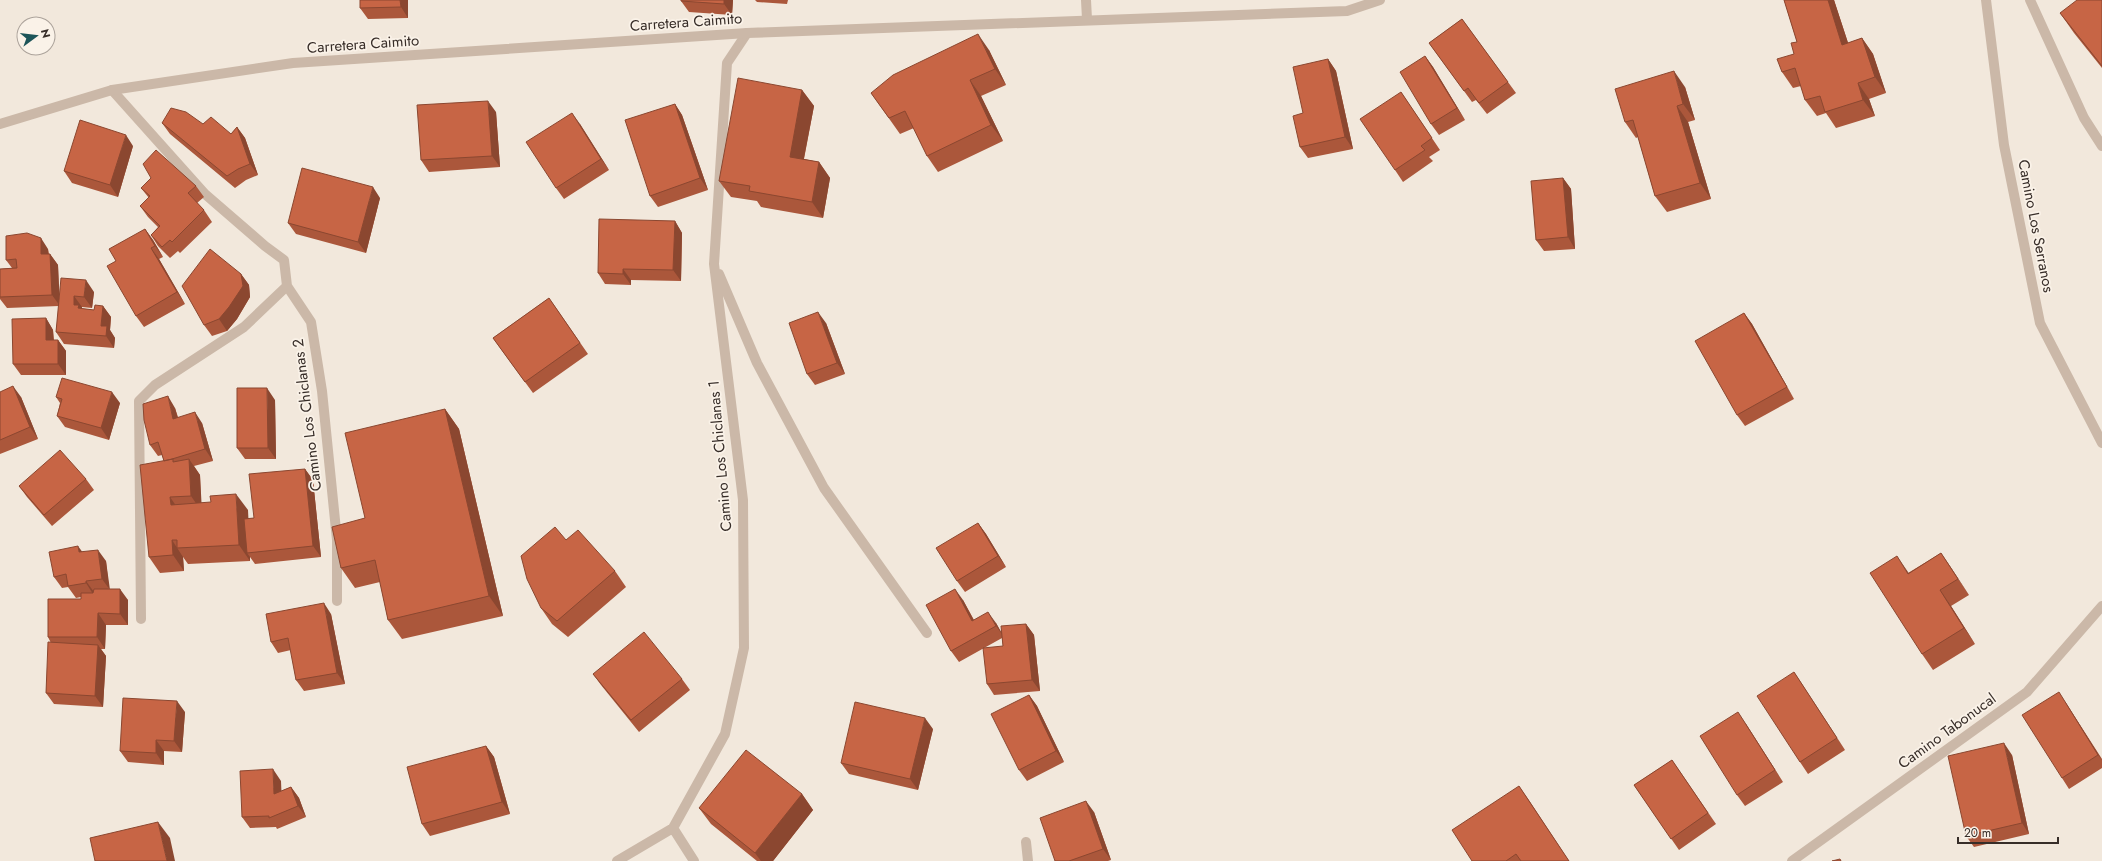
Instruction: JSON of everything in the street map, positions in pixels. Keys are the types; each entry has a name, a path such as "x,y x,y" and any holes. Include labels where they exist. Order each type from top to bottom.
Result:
{"street":[{"path":"1086,0 1087,19"},
{"name":"Carretera Caimito","path":"0,124 112,90 293,64 747,33 987,25 1087,19 1347,11 1380,0"},
{"name":"Camino Los Serranos","path":"1986,0 2004,145 2040,323 2102,443"},
{"path":"2030,0 2084,118 2102,146"},
{"name":"Camino Los Chiclanas 1","path":"673,828 725,734 744,648 743,500 714,264 727,63 747,33"},
{"name":"Camino Los Chiclanas 2","path":"112,90 205,194 265,246 284,260 287,286 311,322 315,345 322,391 337,540 338,601"},
{"path":"714,264 757,363 824,488 927,632"},
{"path":"141,619 139,401 155,385 244,327 287,286"},
{"name":"Camino Tabonucal","path":"1792,861 2027,692 2102,606"},
{"path":"617,861 673,828 694,861"},
{"path":"1026,842 1028,861"}],"building":[{"path":"360,0 400,0 401,7 360,8"},
{"path":"724,0 724,4 681,1"},
{"path":"1784,0 1828,0 1842,45 1862,38 1875,77 1858,83 1863,100 1825,112 1820,96 1805,100 1795,68 1782,72 1777,59 1794,54 1791,43 1797,42"},
{"path":"2077,0 2102,0 2102,66 2060,13"},
{"path":"1462,19 1508,82 1479,103 1468,88 1464,91 1429,43"},
{"path":"978,34 995,69 970,80 991,125 927,156 905,111 889,118 871,93 893,75"},
{"path":"1425,56 1457,108 1431,124 1400,72"},
{"path":"1328,59 1345,137 1300,147 1293,116 1303,113 1293,67"},
{"path":"1674,71 1683,104 1677,106 1700,183 1655,196 1633,120 1625,122 1615,89"},
{"path":"738,78 802,90 790,157 819,162 812,202 749,191 750,186 719,181"},
{"path":"1401,92 1432,138 1421,146 1425,150 1395,170 1360,119"},
{"path":"488,101 492,156 421,160 417,105"},
{"path":"675,104 700,178 650,196 625,120"},
{"path":"171,108 186,112 203,124 211,117 231,134 237,127 250,164 227,176 162,123"},
{"path":"572,113 601,159 556,188 526,142"},
{"path":"80,120 126,135 110,185 64,171"},
{"path":"156,150 196,186 188,193 204,210 172,242 170,240 162,247 151,235 160,226 140,206 150,196 141,188 151,178 143,164"},
{"path":"302,168 373,187 358,242 288,223"},
{"path":"1563,178 1568,237 1536,240 1531,181"},
{"path":"599,219 675,221 673,270 623,269 623,274 598,273"},
{"path":"145,229 155,246 151,248 177,292 136,316 107,266 116,261 109,249"},
{"path":"27,233 41,238 41,254 50,254 52,295 0,297 0,269 17,268 16,259 6,260 6,236"},
{"path":"210,249 241,274 243,286 219,319 204,325 182,286"},
{"path":"61,278 86,280 84,297 74,296 74,305 79,305 78,308 94,310 95,305 103,306 101,326 107,326 106,336 56,332"},
{"path":"549,298 580,343 525,382 493,338"},
{"path":"818,312 837,363 807,374 789,323"},
{"path":"1744,313 1787,387 1737,415 1695,341"},
{"path":"46,318 46,340 58,340 58,364 13,364 12,319"},
{"path":"62,378 112,392 101,428 57,416 62,399 56,397"},
{"path":"13,386 30,427 0,440 0,392"},
{"path":"237,388 267,388 268,448 237,448"},
{"path":"168,396 173,419 195,412 205,449 164,461 158,442 150,445 144,420 143,404"},
{"path":"445,409 489,596 388,620 375,560 341,568 332,527 365,518 345,433"},
{"path":"60,450 86,479 44,515 19,486"},
{"path":"173,459 173,462 189,459 191,496 170,497 171,505 211,502 210,496 236,494 239,545 177,548 177,540 172,540 173,555 149,557 140,465"},
{"path":"305,469 313,546 247,553 244,519 254,518 249,474"},
{"path":"978,523 998,556 957,581 936,548"},
{"path":"555,527 566,540 578,530 615,571 557,621 541,608 527,579 521,556"},
{"path":"78,546 79,552 98,550 102,579 86,581 86,583 68,586 66,574 54,577 49,552"},
{"path":"1941,553 1958,579 1940,590 1964,628 1922,654 1870,573 1897,556 1908,574"},
{"path":"94,589 120,589 120,614 98,613 97,637 48,637 48,599 81,599 81,593 93,593"},
{"path":"955,589 972,621 988,612 996,626 951,651 926,605"},
{"path":"324,603 337,673 296,680 288,638 271,642 266,614"},
{"path":"1026,624 1032,680 987,684 983,648 1003,646 1001,626"},
{"path":"644,632 682,679 631,720 593,674"},
{"path":"48,642 98,645 95,696 46,693"},
{"path":"1794,672 1837,738 1800,762 1757,696"},
{"path":"2059,692 2098,755 2062,778 2022,715"},
{"path":"1029,695 1056,751 1019,770 991,714"},
{"path":"123,698 177,701 174,741 156,740 156,753 120,751"},
{"path":"855,702 925,718 910,779 841,763"},
{"path":"1738,712 1775,770 1737,795 1700,736"},
{"path":"2004,743 2022,823 1966,836 1948,756"},
{"path":"486,746 502,802 422,824 407,767"},
{"path":"746,750 802,794 755,853 699,808"},
{"path":"1672,760 1708,813 1671,839 1634,785"},
{"path":"273,769 274,794 291,787 298,806 269,818 269,816 242,817 240,771"},
{"path":"1519,786 1569,861 1521,861 1516,854 1506,861 1472,861 1452,830"},
{"path":"1086,801 1103,849 1069,861 1055,861 1040,818"},
{"path":"158,822 167,861 95,861 90,838"}]}
